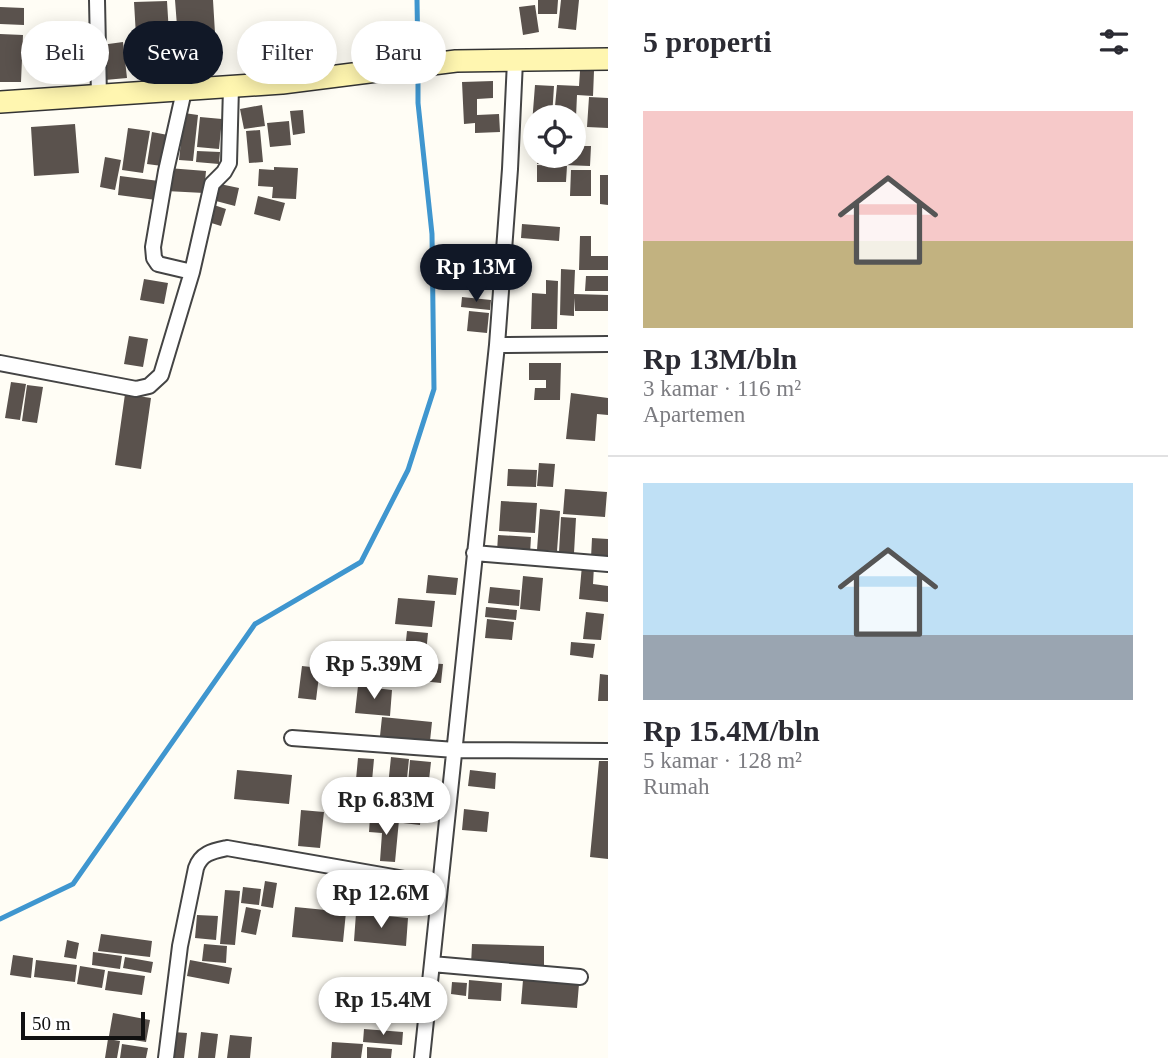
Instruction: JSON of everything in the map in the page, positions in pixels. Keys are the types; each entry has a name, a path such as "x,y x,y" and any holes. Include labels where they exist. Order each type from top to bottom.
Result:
{"main road":[{"path":"0,102 282,83 456,61 608,59"}],"street":[{"path":"97,0 99,97"},
{"path":"422,1058 497,345 515,61"},
{"path":"0,363 136,389 149,386 161,375 192,272 212,184 229,163 231,87"},
{"path":"184,91 153,247 154,258 158,264 192,272"},
{"path":"497,345 608,344"},
{"path":"474,554 608,564"},
{"path":"292,738 455,750 608,751"},
{"path":"166,1058 180,946 196,868 199,859 205,855 227,848 439,885"},
{"path":"432,964 580,977"}],"building":[{"path":"175,0 213,0 214,21 177,21"},
{"path":"538,0 558,0 557,14 538,14"},
{"path":"561,0 579,0 576,30 558,28"},
{"path":"167,1 168,21 135,21 134,2"},
{"path":"535,5 539,32 523,35 519,7"},
{"path":"0,7 24,8 24,21 21,21 21,25 0,24"},
{"path":"0,34 21,35 21,82 0,82"},
{"path":"123,42 123,78 109,80 109,44"},
{"path":"580,71 594,71 593,96 577,95 577,105 555,105 557,85 579,86"},
{"path":"493,81 493,98 477,99 477,115 499,114 500,132 475,133 475,123 464,124 462,82"},
{"path":"535,85 554,86 553,105 533,105"},
{"path":"589,97 608,98 608,128 587,127"},
{"path":"262,105 265,126 244,129 240,109"},
{"path":"303,110 305,133 293,135 290,111"},
{"path":"184,113 198,115 193,161 179,160"},
{"path":"200,117 222,119 219,149 197,147"},
{"path":"289,121 291,145 270,147 267,123"},
{"path":"75,124 79,173 34,176 31,127"},
{"path":"128,128 150,131 143,173 122,170"},
{"path":"260,130 263,162 249,163 246,131"},
{"path":"152,132 168,135 162,166 147,164"},
{"path":"586,146 591,146 590,166 586,166"},
{"path":"197,151 220,152 219,164 196,162"},
{"path":"105,157 121,160 115,190 100,187"},
{"path":"274,167 298,168 296,199 272,198 273,187 258,186 259,169 274,170"},
{"path":"168,168 206,171 204,193 166,191"},
{"path":"537,168 567,168 566,182 537,182"},
{"path":"571,170 591,170 591,196 570,196"},
{"path":"600,175 608,175 608,205 600,204"},
{"path":"120,176 159,181 156,200 118,195"},
{"path":"220,184 239,188 235,206 216,201"},
{"path":"258,196 285,203 280,221 254,214"},
{"path":"211,204 226,209 221,226 205,221"},
{"path":"522,224 560,227 559,241 521,238"},
{"path":"580,236 591,236 591,256 608,256 608,270 579,270"},
{"path":"463,266 491,268 489,289 461,287"},
{"path":"561,269 575,270 574,294 608,295 608,311 575,311 574,298 574,316 560,315"},
{"path":"586,276 608,276 608,291 585,291"},
{"path":"144,279 168,283 164,304 140,300"},
{"path":"546,280 558,281 557,329 531,329 532,293 546,294"},
{"path":"462,297 491,300 490,310 461,307"},
{"path":"469,311 489,313 487,333 467,331"},
{"path":"129,336 148,339 143,367 124,364"},
{"path":"529,363 561,363 560,400 534,400 535,388 546,388 546,380 529,380"},
{"path":"11,382 26,384 20,420 5,418"},
{"path":"27,385 43,387 37,423 22,421"},
{"path":"571,393 608,398 608,415 597,414 595,441 566,439"},
{"path":"125,394 151,398 141,469 115,465"},
{"path":"539,463 555,464 553,487 537,486"},
{"path":"508,469 537,470 536,487 507,486"},
{"path":"565,489 607,492 605,517 563,514"},
{"path":"501,501 537,503 535,533 499,531"},
{"path":"540,509 560,511 557,551 537,550"},
{"path":"561,517 576,518 574,553 559,552"},
{"path":"498,535 531,537 530,554 497,552"},
{"path":"592,538 608,539 608,560 591,558"},
{"path":"582,565 594,566 593,584 608,586 608,602 579,599"},
{"path":"428,575 458,578 456,595 426,593"},
{"path":"523,576 543,578 540,611 520,609"},
{"path":"490,587 520,590 519,606 488,603"},
{"path":"398,598 435,601 432,627 395,624"},
{"path":"486,607 517,610 516,620 485,617"},
{"path":"586,612 604,614 601,640 583,639"},
{"path":"487,619 514,622 512,640 485,638"},
{"path":"407,631 428,633 425,663 443,664 441,683 402,679"},
{"path":"571,642 595,644 593,658 570,655"},
{"path":"341,665 375,668 373,685 339,681"},
{"path":"302,666 320,668 316,700 298,698"},
{"path":"600,674 608,675 608,701 598,701"},
{"path":"358,686 392,690 390,716 355,713"},
{"path":"382,717 432,722 430,741 380,736"},
{"path":"391,757 409,759 406,788 388,786"},
{"path":"358,758 374,759 371,792 355,790"},
{"path":"410,760 431,762 427,798 407,796"},
{"path":"599,761 608,761 608,859 590,857"},
{"path":"237,770 292,775 289,804 234,799"},
{"path":"470,770 496,773 495,789 468,786"},
{"path":"405,800 422,802 420,825 403,823"},
{"path":"464,809 489,812 487,832 462,830"},
{"path":"301,810 324,812 320,848 298,846"},
{"path":"370,817 399,820 395,862 380,861 382,833 369,832"},
{"path":"265,881 277,883 273,908 261,906"},
{"path":"243,887 261,889 259,905 241,903"},
{"path":"225,890 240,891 235,945 220,944"},
{"path":"246,907 261,910 256,935 241,932"},
{"path":"295,907 346,912 343,942 292,937"},
{"path":"356,913 408,918 406,946 354,941"},
{"path":"197,915 218,916 216,940 195,938"},
{"path":"101,934 152,941 150,957 98,951"},
{"path":"67,940 79,943 76,959 64,957"},
{"path":"204,944 227,946 226,963 202,961"},
{"path":"472,944 544,946 544,967 471,965"},
{"path":"93,952 122,956 120,969 92,965"},
{"path":"13,955 33,958 31,978 10,975"},
{"path":"125,957 153,962 151,973 123,968"},
{"path":"36,960 77,965 75,982 34,977"},
{"path":"190,960 232,968 229,984 187,976"},
{"path":"80,966 105,970 102,988 77,984"},
{"path":"108,971 145,976 142,995 105,990"},
{"path":"469,980 502,983 501,1001 468,999"},
{"path":"523,980 579,984 577,1008 521,1004"},
{"path":"452,982 467,983 466,996 451,994"},
{"path":"113,1013 150,1020 146,1042 109,1036"},
{"path":"364,1029 403,1032 402,1045 363,1042"},
{"path":"173,1032 187,1033 184,1058 171,1058"},
{"path":"201,1032 218,1034 215,1058 198,1058"},
{"path":"230,1035 252,1037 250,1058 227,1058"},
{"path":"108,1039 120,1041 117,1058 105,1058"},
{"path":"332,1042 363,1044 361,1058 331,1058"},
{"path":"122,1044 148,1048 146,1058 120,1058"},
{"path":"367,1047 392,1049 391,1058 367,1058"}],"waterway":[{"path":"417,0 417,21"},
{"path":"0,919 73,884 255,624 361,562 408,470 434,389 432,234 418,84"}]}
